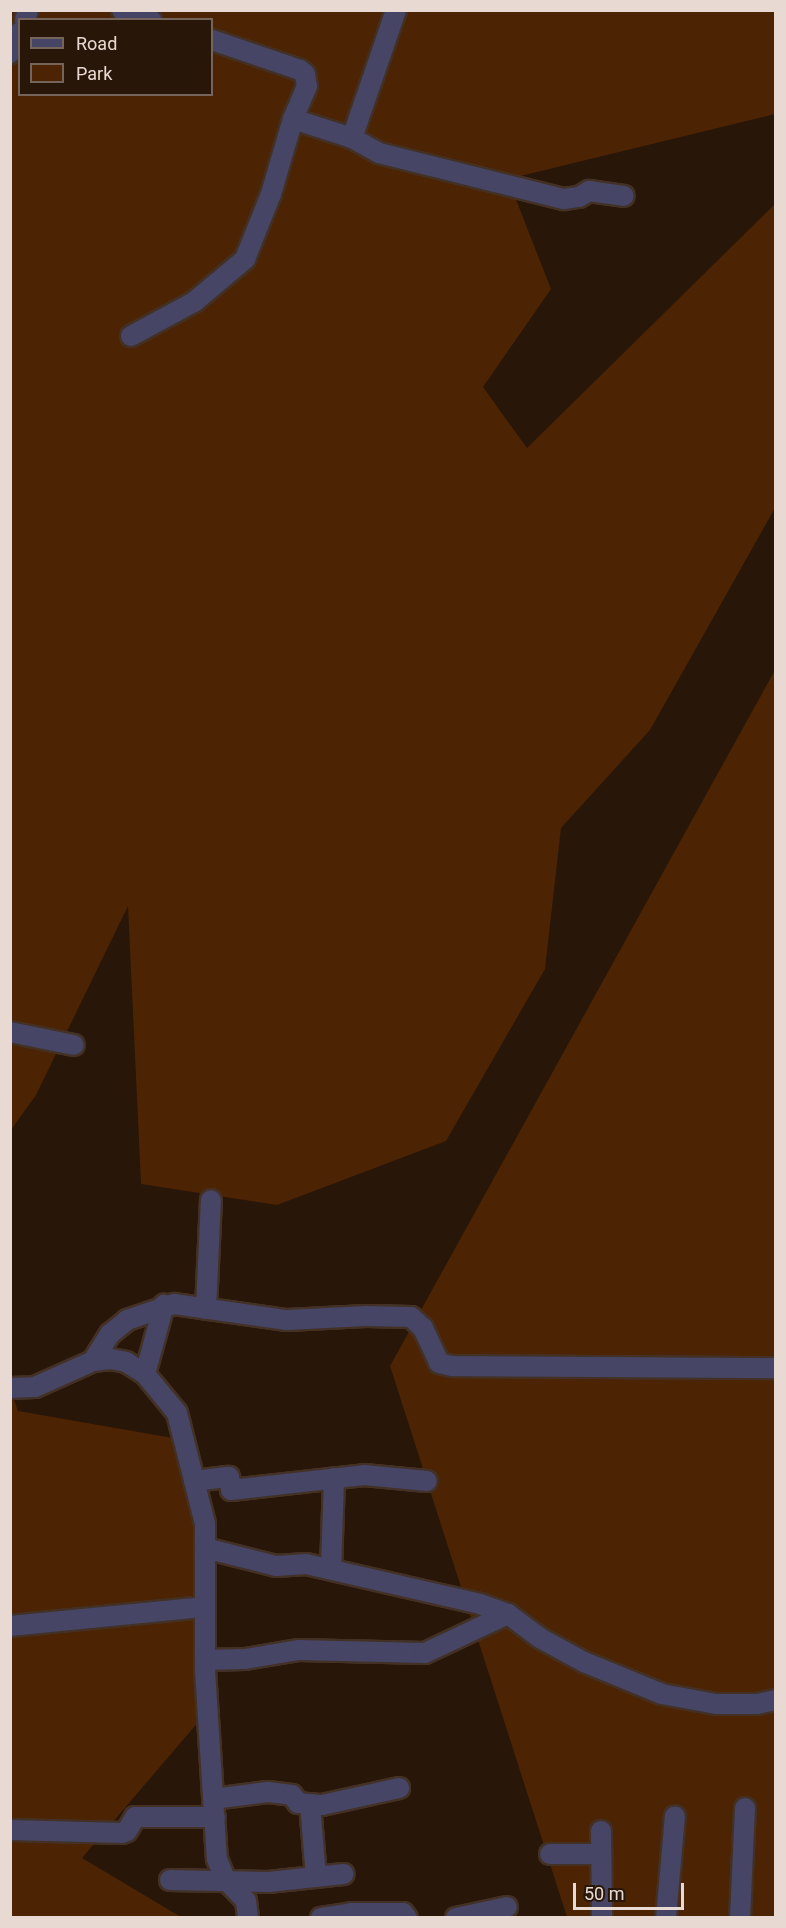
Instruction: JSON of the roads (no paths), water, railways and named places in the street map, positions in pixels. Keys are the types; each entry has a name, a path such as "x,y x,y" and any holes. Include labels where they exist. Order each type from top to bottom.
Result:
{"street":[{"path":"122,10 145,18"},
{"path":"352,138 396,10"},
{"path":"10,53 18,36"},
{"path":"131,336 194,302 245,259 271,194 293,119 307,86 305,74 300,70 213,40"},
{"path":"293,119 352,138 379,153 553,197 572,199 589,191 624,196"},
{"path":"10,1032 74,1046"},
{"path":"206,1309 211,1200"},
{"path":"145,1374 164,1305"},
{"path":"93,1361 110,1334 127,1320 164,1305 287,1320 366,1316 411,1317 423,1328 439,1363 452,1366 776,1368"},
{"path":"10,1388 20,1389 45,1384 93,1361 111,1359 126,1362 145,1374 177,1413 204,1512 205,1660 217,1859 225,1879 246,1901 248,1917"},
{"path":"194,1481 229,1477 231,1490 364,1475 427,1481"},
{"path":"331,1569 334,1478"},
{"path":"205,1548 276,1566 306,1564 331,1569 480,1604 508,1614 540,1638 584,1662 662,1694 716,1704 757,1704 776,1700"},
{"path":"10,1626 205,1607"},
{"path":"205,1660 245,1659 299,1650 425,1653 508,1614"},
{"path":"10,1830 122,1833 127,1831 135,1817 214,1808 268,1792 292,1795 298,1803 322,1805 399,1788"},
{"path":"310,1804 316,1877"},
{"path":"740,1917 744,1808"},
{"path":"666,1917 675,1816"},
{"path":"601,1831 602,1917"},
{"path":"550,1854 601,1854"},
{"path":"170,1880 225,1879 268,1882 344,1874"},
{"path":"456,1917 507,1907"},
{"path":"321,1917 403,1913 407,1917"}]}
